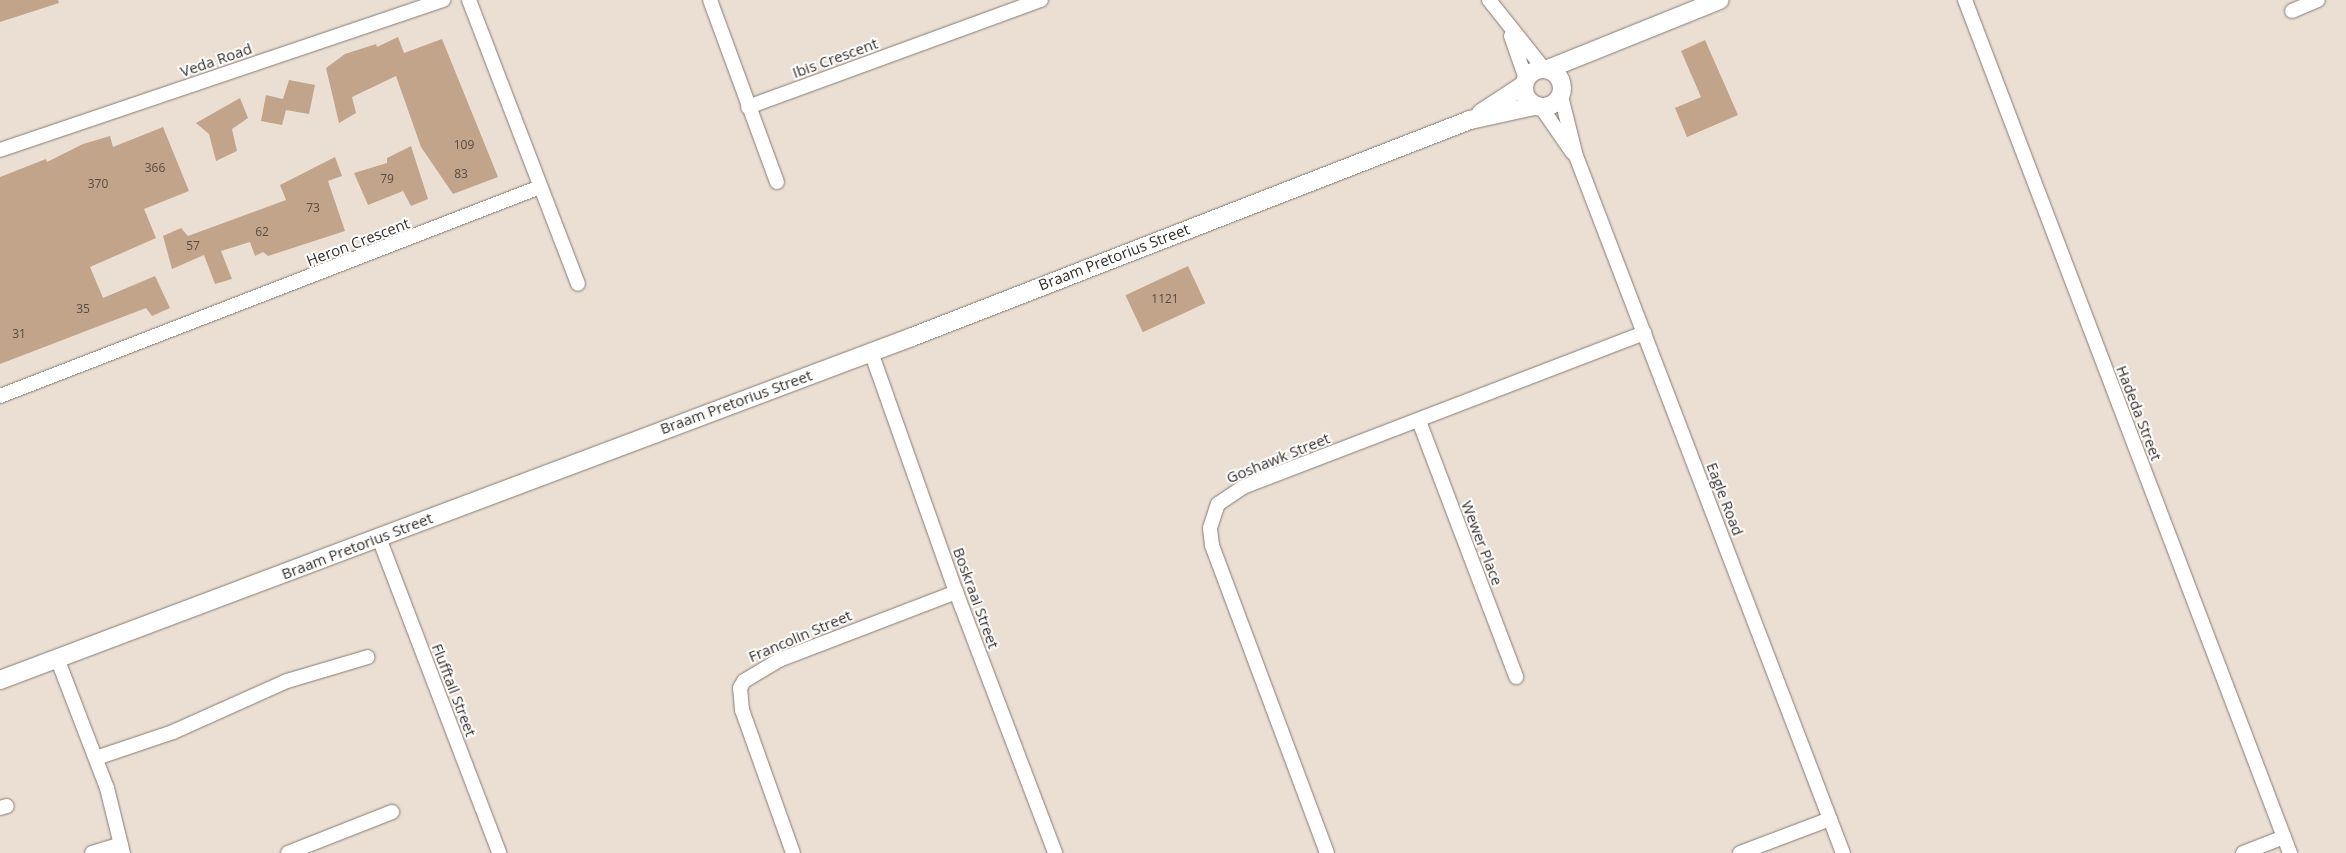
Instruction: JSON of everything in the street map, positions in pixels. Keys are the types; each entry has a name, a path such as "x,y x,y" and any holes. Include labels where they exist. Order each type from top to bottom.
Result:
{"street":[{"name":"Veda Road","path":"0,150 443,0"},
{"path":"469,0 578,284"},
{"path":"710,0 777,182"},
{"name":"Ibis Crescent","path":"748,107 1041,0"},
{"path":"1489,0 1507,26 1546,69 1559,77 1562,92"},
{"path":"1525,82 1535,71 1604,49 1720,0"},
{"name":"Hadeda Street","path":"1964,0 2290,853"},
{"path":"2292,10 2318,0"},
{"path":"1507,26 1525,82 1526,97 1538,106 1553,105 1576,70 1604,49"},
{"name":"Braam Pretorius Street","path":"1470,120 1525,82"},
{"name":"Eagle Road","path":"1562,92 1576,156 1843,853"},
{"name":"Braam Pretorius Street","path":"0,680 871,352 1470,120 1538,106"},
{"name":"Eagle Road","path":"1538,106 1576,156"},
{"name":"Heron Crescent","path":"0,396 540,187"},
{"name":"Goshawk Street","path":"1327,853 1212,545 1212,517 1223,499 1243,487 1644,333"},
{"name":"Boskraai Street","path":"871,352 956,592 1055,853"},
{"name":"Wewer Place","path":"1418,421 1516,677"},
{"name":"Flufftail Street","path":"379,538 499,853"},
{"name":"Francolin Street","path":"793,853 742,710 740,688 744,681 754,672 779,660 956,592"},
{"path":"96,758 173,732 287,681 368,657"},
{"path":"57,658 96,758 122,848 92,853"},
{"path":"288,853 392,812"},
{"path":"1740,853 1830,819"},
{"path":"2243,853 2284,837"}],"building":[{"path":"0,0 58,0 59,3 0,22"},
{"path":"398,37 404,53 442,39 498,177 453,194 421,147 396,76 352,97 356,113 339,123 326,68 345,54 376,44 377,47"},
{"path":"1705,40 1738,115 1687,137 1675,108 1701,97 1681,51"},
{"path":"289,80 315,85 309,114 286,110 282,125 261,121 266,95 283,99"},
{"path":"240,98 248,118 232,129 237,151 216,161 209,134 196,123"},
{"path":"163,127 189,191 144,209 156,238 90,267 103,298 155,276 170,308 152,316 146,308 0,364 0,177 46,159 47,162 83,144 110,136 113,147"},
{"path":"411,146 428,199 411,206 403,191 368,205 354,173 387,163 387,158"},
{"path":"335,157 342,176 328,181 345,231 268,256 263,252 255,256 250,242 221,251 232,279 215,284 204,255 172,269 163,236 181,228 188,236 286,200 280,185"},
{"path":"1188,266 1205,303 1143,332 1125,295"}]}
